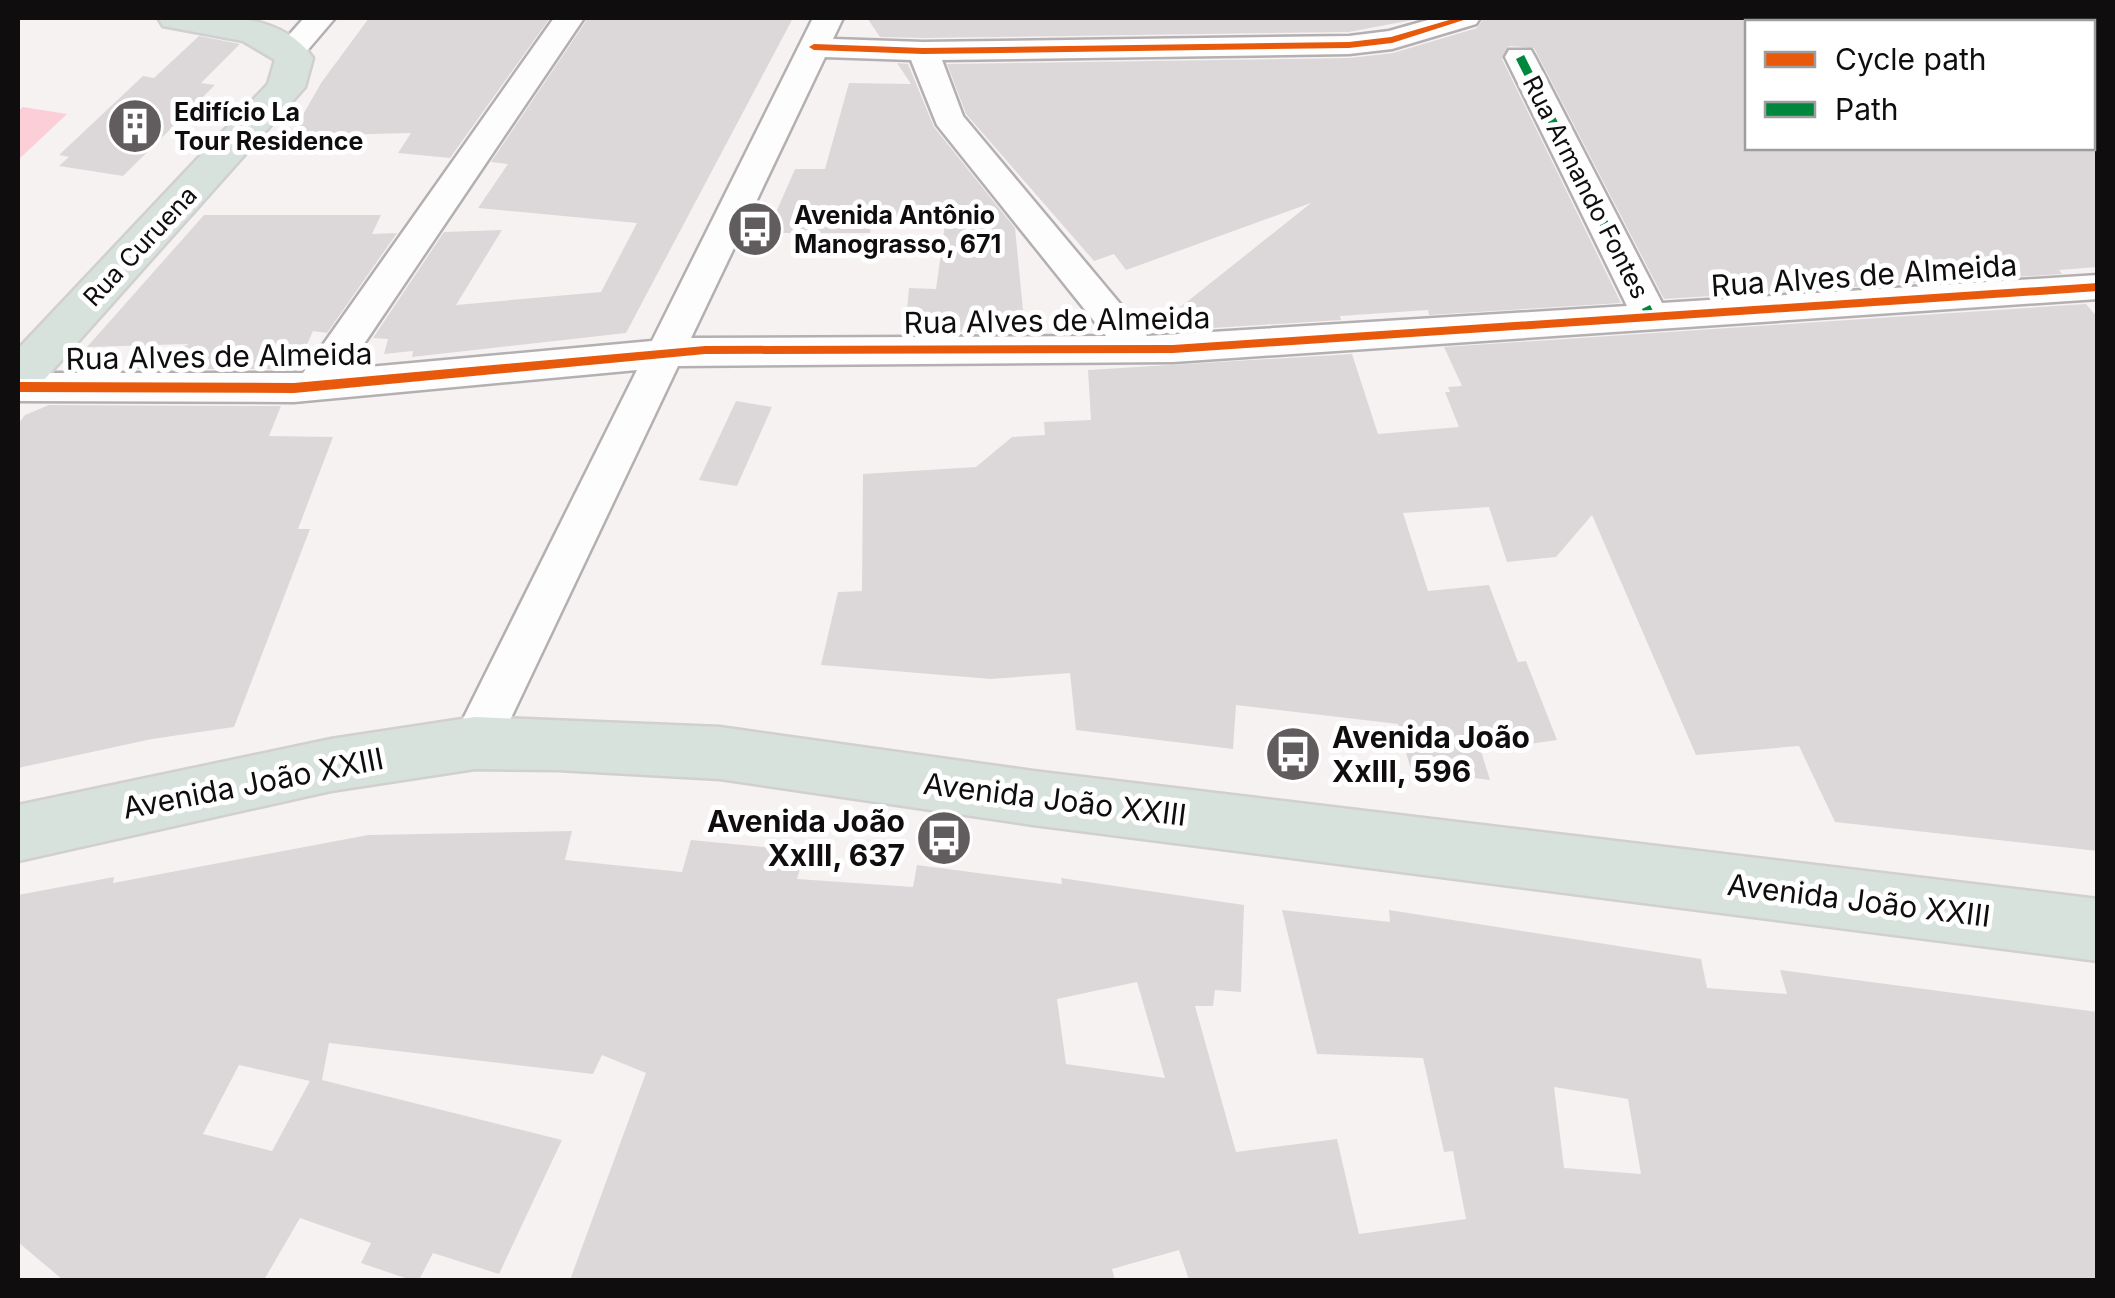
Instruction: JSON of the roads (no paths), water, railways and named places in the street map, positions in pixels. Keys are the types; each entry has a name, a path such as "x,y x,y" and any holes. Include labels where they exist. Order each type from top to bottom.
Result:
{"main road":[{"path":"176,18 266,36 285,44 290,52"},
{"name":"Rua Curuena","path":"18,378 269,107 286,86 294,58 290,52"},
{"name":"Avenida João XXIII","path":"18,832 331,764 475,744 720,753 1033,798 2098,930"}],"street":[{"name":"Rua Curuena","path":"290,52 320,18"},
{"path":"315,386 568,18"},
{"path":"475,744 821,32 923,51 1349,45 1392,40 1465,18"},
{"path":"923,51 948,118 1138,350"},
{"name":"Rua Armando Fontes","path":"1520,57 1652,317"},
{"name":"Rua Alves de Almeida","path":"18,386 315,386 666,354 840,348 1138,350 2097,287"}],"place":[{"name":"Edifício La Tour Residence","path":"135,126"},
{"name":"Avenida Antônio Manograsso, 671","path":"755,229"},
{"name":"Avenida João XxIII, 596","path":"1293,754"},
{"name":"Avenida João XxIII, 637","path":"944,838"}]}
